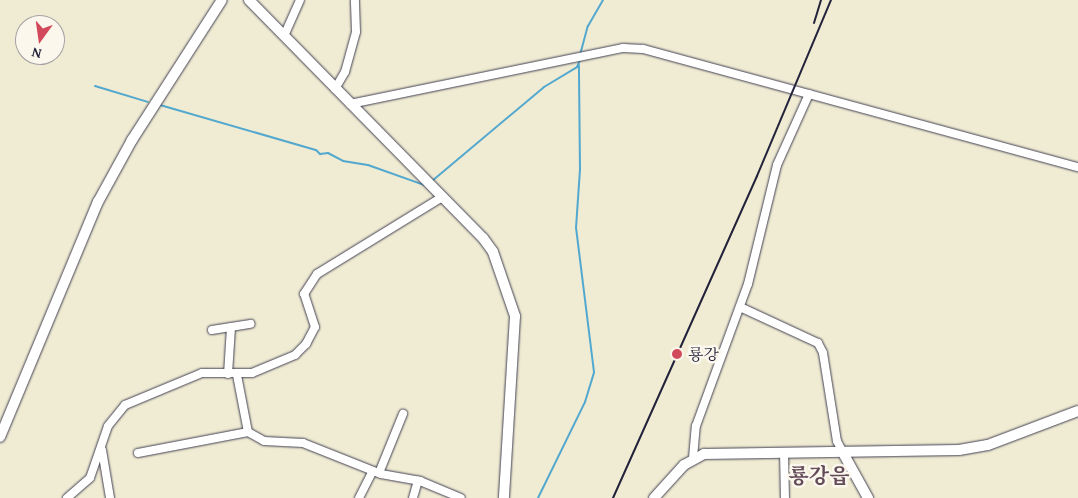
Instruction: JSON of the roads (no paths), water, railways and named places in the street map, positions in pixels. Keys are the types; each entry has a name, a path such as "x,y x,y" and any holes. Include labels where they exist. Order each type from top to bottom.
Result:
{"main road":[{"path":"0,437 98,202 136,132 222,0"},
{"path":"248,0 442,197 493,252 515,316 504,498"},
{"path":"654,498 693,458 704,454 978,448 1078,411"},
{"path":"842,451 868,498"}],"street":[{"path":"284,36 300,0"},
{"path":"336,89 345,72 356,32 355,0"},
{"path":"350,104 623,48 643,49 1078,167"},
{"path":"693,458 696,426 740,307 777,165 809,94"},
{"path":"66,498 90,478 102,450 110,422 125,405 202,373 237,374 258,370 300,352 315,327 304,294 317,274 442,197"},
{"path":"740,307 818,343 823,353 837,441 842,451"},
{"path":"212,330 251,324"},
{"path":"228,374 231,327"},
{"path":"237,374 248,432"},
{"path":"359,498 376,472 403,414"},
{"path":"138,453 248,432 271,443 308,444 376,472 418,481 461,498"},
{"path":"102,450 110,498"},
{"path":"784,452 785,498"},
{"path":"413,498 418,481"}],"waterway":[{"path":"580,55 588,26 603,0"},
{"path":"432,181 544,87 577,67 580,60"},
{"path":"538,498 585,402 594,372 576,228 580,169 579,65"},
{"path":"95,86 148,102"},
{"path":"160,105 316,150 320,154 328,153 343,161 368,165 427,186"}],"railway":[{"path":"814,23 821,0"},
{"path":"613,498 757,176 831,0"}],"place":[{"name":"룡강","path":"677,354"}],"district":[{"name":"룡강읍","path":"819,476"}]}
